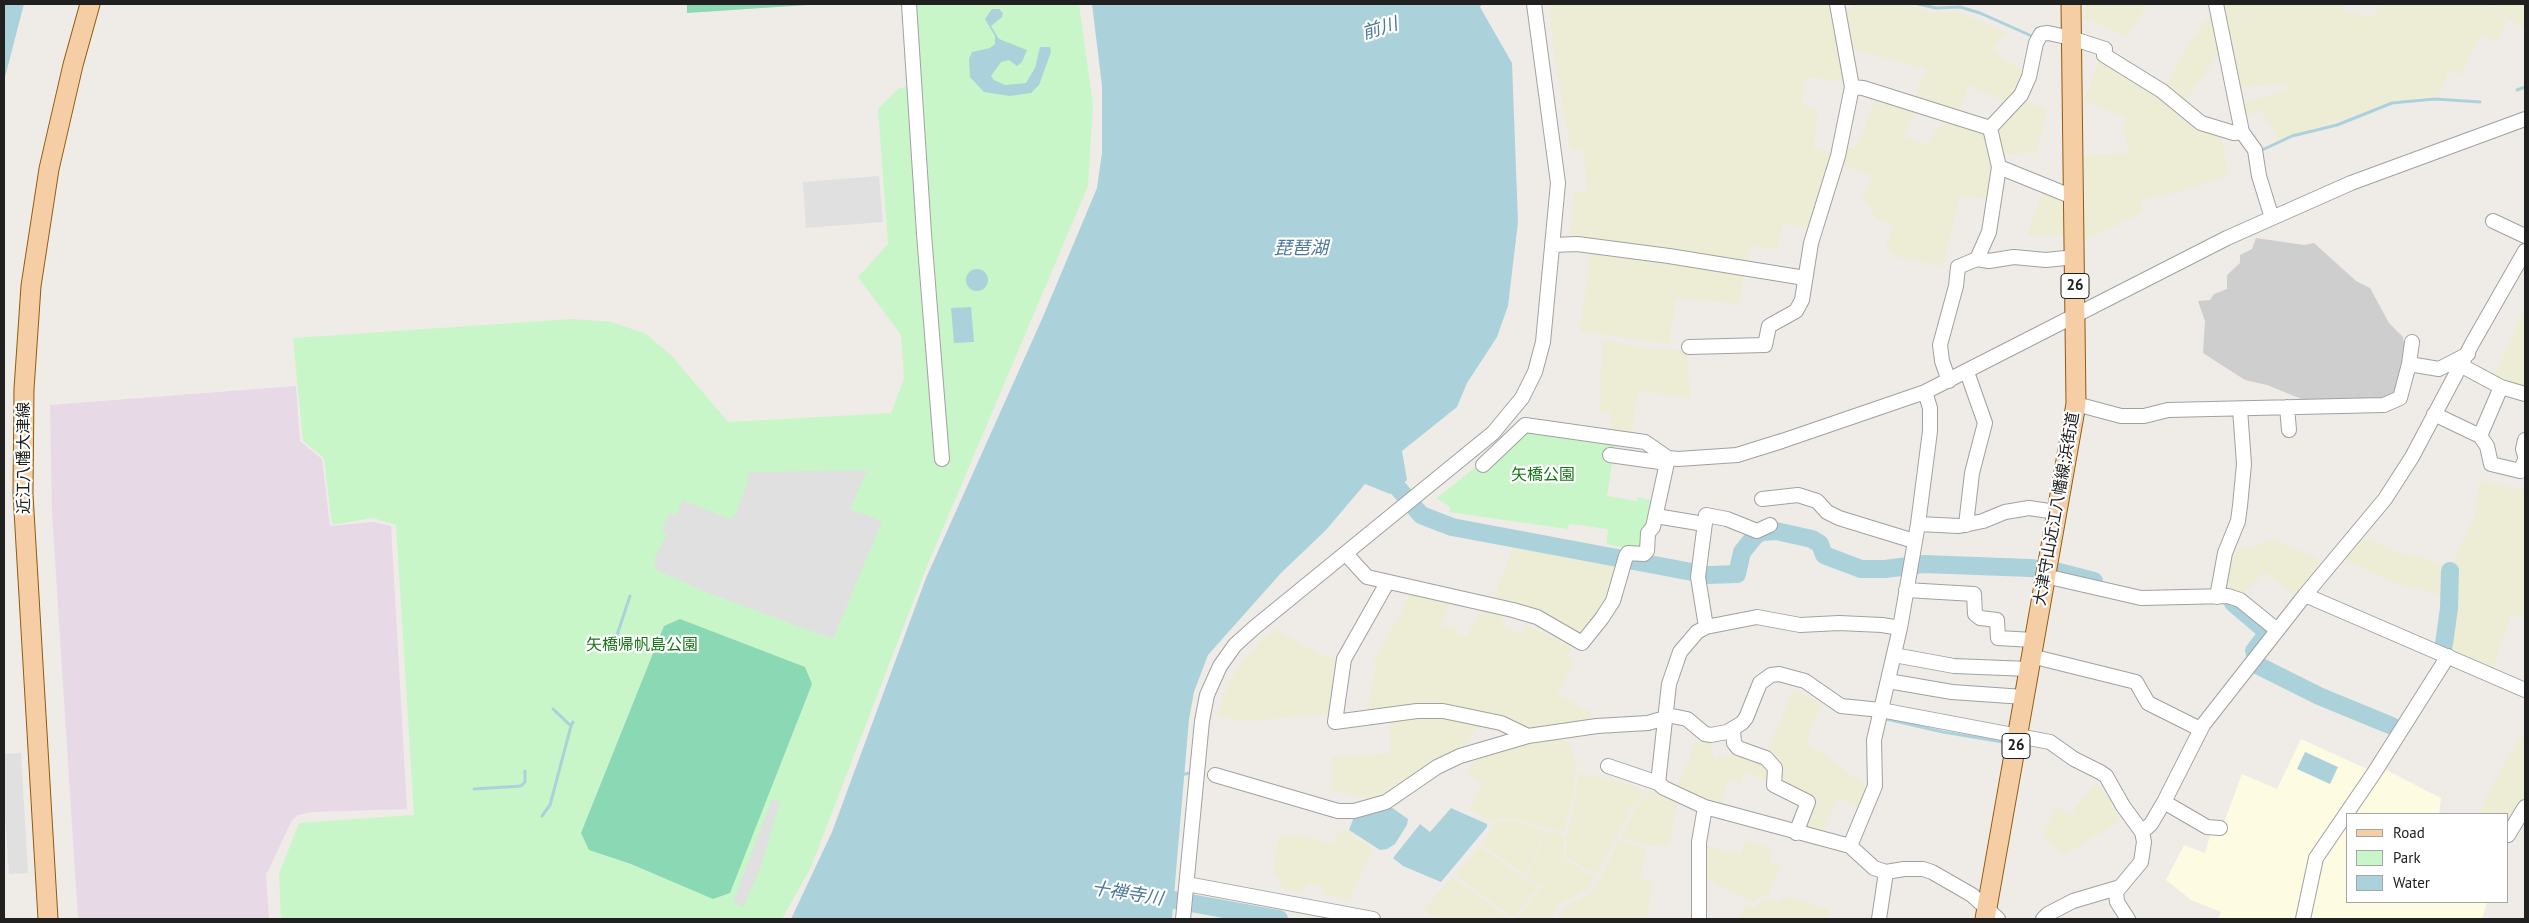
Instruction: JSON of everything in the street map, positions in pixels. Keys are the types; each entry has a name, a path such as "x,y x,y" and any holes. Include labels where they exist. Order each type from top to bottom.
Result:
{"main road":[{"name":"近江八幡大津線","path":"48,919 25,534 24,389 31,286 46,186 62,108 90,4"},
{"name":"大津守山近江八幡線;浜街道","path":"1990,916 2045,571 2076,404 2071,4"}],"street":[{"path":"909,4 924,234 942,459"},
{"path":"1183,919 1202,721 1207,695 1220,666 1235,645 1254,627 1493,433 1522,398 1535,372 1543,342 1558,183 1534,4"},
{"path":"1689,347 1764,345 1769,326 1800,307 1811,244 1838,156 1852,87 1837,4"},
{"path":"2216,4 2242,132 2255,150 2259,176 2272,218"},
{"path":"1990,128 2021,95 2029,77 2036,43 2041,34 2071,38 2105,49 2104,55 2162,91 2201,123 2234,134 2242,132"},
{"path":"1852,87 1863,88 1990,128"},
{"path":"1610,455 1668,460 1737,455 1925,392 1967,372 2076,314 2272,218 2352,183 2525,119"},
{"path":"1978,259 1989,232 1999,166 1990,128"},
{"path":"1999,166 2072,197"},
{"path":"2493,222 2525,236"},
{"path":"1553,245 1577,244 1670,256 1805,278"},
{"path":"2142,832 2151,824 2164,802 2200,729 2305,594 2385,499 2412,457 2525,251"},
{"path":"1949,381 1940,353 1940,340 1956,286 1958,267 1978,259 1989,261 2014,257 2046,260 2075,257"},
{"path":"2076,404 2121,416 2153,415 2168,410 2390,404 2400,398 2409,364 2412,342"},
{"path":"2409,364 2439,369 2465,360"},
{"path":"2465,360 2501,387 2525,394"},
{"path":"1966,525 1972,473 1985,423 1967,372"},
{"path":"2480,436 2501,387"},
{"path":"1850,846 1875,786 1874,740 1900,628 1918,524 1931,418 1925,392"},
{"path":"2287,407 2288,430"},
{"path":"2216,597 2225,553 2238,521 2240,506 2244,464 2240,409"},
{"path":"2434,414 2480,436 2487,446 2491,464 2520,472 2525,460"},
{"path":"1483,465 1525,425 1645,442 1668,460"},
{"path":"2525,440 2525,456"},
{"path":"1346,554 1367,577 1386,583 1513,610 1537,618 1582,642 1602,618 1612,600 1624,559 1633,553 1644,554 1647,551 1648,533 1653,527 1668,460"},
{"path":"1762,499 1798,495 1817,501 1827,512 1839,518 1914,541"},
{"path":"1918,524 1952,527 1966,525 2005,512 2029,508 2056,512"},
{"path":"1706,627 1698,575 1706,515 1726,519 1757,531 1770,525"},
{"path":"1656,516 1704,524"},
{"path":"2045,571 2141,598 2228,596 2240,600 2277,630"},
{"path":"1386,583 1344,660 1335,722 1416,711 1443,710 1501,723 1528,736"},
{"path":"1906,590 1974,594 1975,614 1980,618 1997,620 1998,638 2031,655 2136,682 2148,703 2200,729"},
{"path":"2305,594 2525,690"},
{"path":"1658,783 1669,684 1676,661 1687,641 1706,627 1757,617 1800,625 1839,623 1882,625 1900,628"},
{"path":"1894,654 1960,667 2031,655"},
{"path":"2347,813 2374,774 2448,656"},
{"path":"1215,775 1338,811 1354,811 1386,802 1437,767 1460,756 1528,736 1596,726 1648,723 1666,717 1687,719 1702,732 1712,736 1733,729 1746,718 1760,683 1771,675 1779,674 1805,680 1842,706 1881,710 2050,742 2106,776 2123,806 2142,832 2143,853 2141,862 2118,888 2115,898 2128,919"},
{"path":"1888,681 1952,692 2024,698"},
{"path":"1733,729 1734,743 1738,748 1766,758 1772,764 1776,774 1774,785 1808,802 1796,833"},
{"path":"1608,766 1658,783 1664,788 1705,807 1850,846 1874,868 1886,872 1904,869 1923,869 1932,872 1972,895 1990,916"},
{"path":"2164,802 2207,826 2220,828"},
{"path":"1699,919 1699,842 1705,807"},
{"path":"2509,834 2525,807"},
{"path":"2303,919 2316,858 2346,815"},
{"path":"1879,919 1886,872"},
{"path":"1187,886 1373,919"},
{"path":"2043,919 2048,914 2074,901 2118,888"}],"shaded area":[{"path":"879,176 883,222 806,228 803,182"},
{"path":"2256,238 2304,245 2314,243 2356,281 2370,288 2389,323 2403,337 2405,353 2397,393 2384,401 2309,402 2267,385 2245,380 2203,353 2205,321 2198,301 2210,300 2214,294 2227,289 2227,275 2240,263 2240,255 2252,249"},
{"path":"296,386 300,441 322,459 330,526 373,522 391,526 407,809 312,812 298,815 292,820 266,875 269,919 78,919 52,513 50,405"},
{"path":"867,470 850,509 882,521 833,639 711,594 656,570 654,559 667,534 662,531 669,513 676,516 683,500 729,519 735,515 749,479 747,472"},
{"path":"2301,739 2369,770 2384,769 2441,798 2439,813 2346,813 2346,903 2487,903 2482,919 2218,919 2221,912 2191,900 2166,880 2184,845 2205,853 2212,829 2223,825 2242,774 2277,789"},
{"path":"21,753 28,873 9,874 4,799 4,754"},
{"path":"772,799 780,802 760,869 743,907 733,902"}],"green space":[{"path":"687,4 823,4 687,13"},
{"name":"矢橋帰帆島公園","path":"915,4 1079,4 1093,105 1088,186 927,566 811,867 782,919 281,919 279,874 299,823 414,815 396,525 373,518 332,525 324,458 303,441 293,338 572,319 612,322 646,334 673,357 728,422 891,413 904,379 901,335 858,277 888,244 878,109 899,88 920,85"},
{"path":"1550,4 1829,4 1845,82 1806,77 1801,103 1818,110 1814,149 1832,152 1812,228 1783,224 1777,249 1750,246 1746,266 1569,240 1574,192 1587,191 1583,149 1570,148 1552,43"},
{"path":"1852,4 1914,4 1931,13 1957,11 2005,32 1992,51 2028,73 2009,104 1969,85 1958,114 1914,100 1927,69 1849,48 1841,9 1851,10"},
{"path":"2086,4 2148,4 2127,36 2085,19"},
{"path":"2221,4 2344,4 2343,11 2374,17 2379,4 2491,4 2506,22 2498,41 2481,35 2460,75 2449,70 2438,96 2387,102 2278,140 2269,121 2265,121 2263,110 2244,116 2241,103 2287,90 2287,83 2238,88"},
{"path":"2494,4 2525,4 2525,29 2502,15"},
{"path":"2212,12 2221,50 2186,101 2166,85 2190,42"},
{"path":"2100,56 2220,133 2229,175 2186,190 2142,200 2142,213 2083,241 2085,200 2083,155 2129,153 2123,131 2126,117 2084,101"},
{"path":"1877,96 1917,109 1904,136 1926,145 1946,117 1989,133 1994,160 1989,199 1960,196 1943,266 1893,256 1886,246 1893,226 1876,218 1862,197 1872,176 1839,164 1843,147 1856,149"},
{"path":"2022,99 2047,110 2037,152 2001,155 1995,128"},
{"path":"2046,190 2061,197 2067,235 2027,236 2040,198"},
{"path":"1590,252 1744,275 1740,304 1676,298 1669,344 1580,331"},
{"path":"2525,309 2525,389 2513,386 2494,376"},
{"path":"1602,340 1646,348 1687,351 1690,398 1638,391 1631,438 1609,435 1611,413 1599,412"},
{"name":"矢橋公園","path":"1523,423 1616,437 1607,496 1637,501 1638,497 1656,501 1645,544 1634,550 1607,544 1606,549 1608,529 1569,524 1568,529 1449,512 1450,507 1437,498 1503,445"},
{"path":"2487,481 2525,491 2525,619 2511,615 2493,668 2446,646 2444,640 2450,604 2449,583 2458,550 2475,515 2479,483"},
{"path":"2360,537 2404,554 2407,553 2450,567 2447,576 2447,597 2392,582 2343,558"},
{"path":"2268,539 2311,555 2326,566 2299,597 2264,572 2242,597 2224,586 2230,551 2261,545"},
{"path":"1514,543 1619,561 1613,593 1582,638 1493,602"},
{"path":"1411,593 1452,602 1440,625 1457,628 1456,633 1467,636 1482,608 1506,613 1501,624 1522,634 1527,625 1572,647 1568,656 1575,660 1557,694 1592,713 1589,721 1527,731 1485,714 1366,714 1376,666 1372,664"},
{"path":"680,619 805,667 812,684 730,893 713,899 631,864 589,850 581,833 664,626"},
{"path":"1276,629 1324,656 1341,661 1331,714 1248,721 1217,716 1224,694 1235,672 1259,642"},
{"path":"1794,690 1822,703 1806,742 1869,788 1862,809 1838,797 1821,836 1803,831 1812,799 1779,785 1766,751"},
{"path":"1411,715 1480,721 1464,750 1380,801 1331,790 1332,757 1391,753 1390,718"},
{"path":"2525,730 2525,801 2509,828 2509,813 2479,813 2492,785"},
{"path":"1563,738 1565,742 1569,742 1576,764 1573,798 1564,832 1501,817 1491,822 1469,809 1483,783 1467,774 1477,756 1527,742"},
{"path":"1696,741 1711,743 1714,759 1734,756 1738,750 1767,762 1771,783 1745,772 1741,784 1728,780 1720,807 1676,790"},
{"path":"1578,773 1619,781 1648,792 1631,810 1596,875 1566,857 1567,834 1575,800"},
{"path":"2096,782 2108,798 2120,821 2064,855 2042,837 2056,806 2070,815"},
{"path":"1655,787 1677,799 1670,845 1648,846 1621,837 1634,810"},
{"path":"1501,820 1546,830 1526,875 1481,844 1494,823"},
{"path":"1346,831 1373,849 1349,900 1323,894 1324,887 1307,883 1304,892 1280,888 1280,878 1276,878 1274,866 1279,835 1299,835 1333,844 1338,832"},
{"path":"1547,831 1564,835 1564,858 1540,886 1527,877"},
{"path":"1619,839 1646,849 1640,878 1653,882 1646,919 1556,919 1567,906 1589,894 1597,886"},
{"path":"1746,840 1773,849 1769,862 1780,866 1768,896 1761,895 1754,903 1703,877 1703,846 1741,854"},
{"path":"1479,846 1538,887 1513,918 1455,875"},
{"path":"1564,859 1594,877 1590,887 1560,904 1550,919 1516,919"},
{"path":"1452,877 1510,919 1451,919 1429,915 1424,909"},
{"path":"1781,897 1796,899 1828,909 1828,919 1738,919 1746,904 1755,908 1762,898 1781,903"}],"water":[{"path":"4,4 24,4 4,81"},
{"name":"琵琶湖","path":"1092,4 1482,4 1480,7 1512,63 1518,222 1508,306 1497,337 1467,383 1457,407 1402,451 1407,480 1390,494 1365,484 1326,530 1281,573 1208,655 1194,692 1189,719 1172,919 791,919 832,832 926,578 1042,319 1097,188 1102,153 1102,86"},
{"path":"992,9 999,9 1003,13 1002,17 991,26 999,39 1027,50 1022,62 1017,66 1009,60 1001,62 991,76 994,80 1005,85 1026,83 1035,68 1040,47 1050,47 1051,52 1039,85 1031,93 1010,96 984,92 970,77 969,59 972,52 990,48 995,44 995,36 985,19"},
{"path":"977,269 985,272 988,280 985,288 977,291 969,288 966,280 969,272"},
{"path":"971,307 974,342 954,343 951,308"},
{"path":"2305,752 2338,767 2330,784 2297,769"},
{"path":"1391,807 1408,819 1407,825 1395,844 1387,849 1380,850 1349,830 1354,817"},
{"path":"1451,808 1487,824 1487,827 1441,882 1403,866 1393,858 1420,824 1430,832"}],"waterway":[{"path":"1918,4 1936,8 1960,7 1980,13 2034,37"},
{"path":"2517,90 2525,87"},
{"path":"2260,151 2292,136 2337,125 2392,103 2435,99 2480,102"},
{"path":"1398,488 1421,515 1452,527 1708,575 1737,574 1742,552 1755,536 1762,532 1776,531 1812,539 1820,544 1824,555 1861,569 1885,569 1923,564 2030,568 2055,571 2094,581"},
{"path":"2444,644 2449,608 2450,571"},
{"path":"615,641 630,596"},
{"path":"2233,603 2266,631 2267,634 2254,651"},
{"path":"2255,664 2319,696 2392,726"},
{"path":"553,709 571,726 573,722"},
{"path":"1882,718 1943,732 2009,743"},
{"path":"542,816 550,805 571,726"},
{"path":"474,789 521,786 525,782 525,771"},
{"path":"1180,775 1191,773"},
{"name":"十禅寺川","path":"1152,896 1279,919"}],"water label":[{"name":"前川","path":"1380,29"}]}
